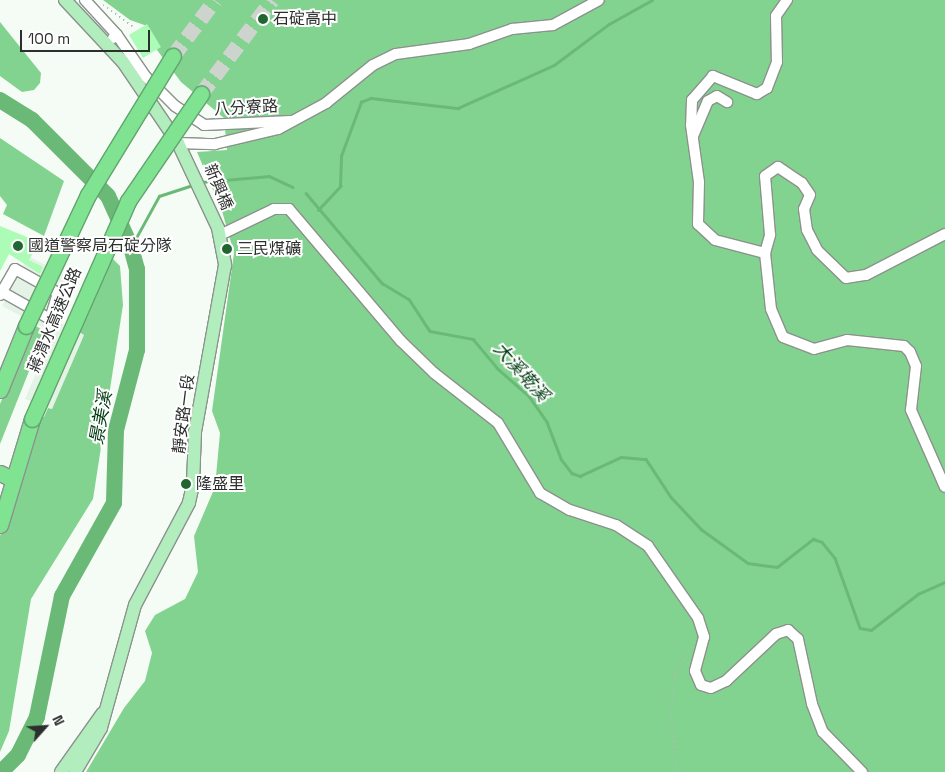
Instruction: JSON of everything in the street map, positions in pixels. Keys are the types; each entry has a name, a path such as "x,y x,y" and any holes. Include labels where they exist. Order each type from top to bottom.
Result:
{"highway":[{"name":"蔣渭水高速公路","path":"0,390 26,326 88,194 173,56"},
{"name":"蔣渭水高速公路","path":"0,490 3,474 32,419 128,201 201,94"},
{"path":"0,378 26,326"},
{"path":"0,524 32,419"}],"main road":[{"path":"65,0 112,39 178,143"},
{"name":"新興橋","path":"178,143 188,159 219,232"},
{"name":"靜安路一段","path":"75,772 101,728 135,604 181,522 194,484 195,432 225,265 219,232"},
{"name":"靜安路一段","path":"61,772 106,709"}],"street":[{"name":"八分寮路","path":"85,0 112,39 146,77 175,106 204,125 296,121"},
{"path":"178,143 215,144 278,129 296,121 326,103 373,65 396,54 470,44 512,29 553,25 599,0"},
{"path":"765,252 715,240 698,224 699,182 693,137 692,100 713,76 757,94 773,80 776,16 787,0"},
{"path":"693,137 708,101 717,96 727,102"},
{"path":"945,234 866,275 846,278 817,250 807,230 804,209 810,195 802,183 778,167 765,176 770,235 765,252 771,309 783,337 814,349 847,340 904,346 910,352 916,366 911,410 945,487"},
{"path":"219,232 274,208 289,209 401,341 434,373 498,423 540,493 570,510 616,525 648,546 698,618 704,637 695,671 701,685 711,688 740,669 776,634 788,630 798,639 812,704 823,732 862,772"},
{"path":"15,269 58,293 50,319 1,294 15,269"}],"path":[{"path":"98,0 134,28"},
{"path":"866,275 868,264 887,246 945,202"},
{"path":"677,772 671,714 675,673 691,645 704,637"}],"shaded area":[{"path":"28,256 69,277 59,295 70,300 60,323 84,334 52,409 25,399 53,333 2,306"}],"green space":[{"path":"103,0 945,0 945,772 86,772 124,708 145,681 152,653 145,631 155,615 185,599 198,572 194,536 215,487 220,433 212,411 234,253 222,211 197,152 227,150 224,118 181,82 154,46 147,26 130,20"},
{"path":"0,22 41,73 40,83 34,90 22,92 0,76"},
{"path":"0,138 64,181 44,236 3,214 7,205 0,196"},
{"path":"111,257 120,266 123,305 93,499 31,599 9,731 0,752 0,536 38,415 44,417 48,408 52,409 84,335 79,332"},
{"path":"32,324 45,331 0,444 0,404"}],"building":[{"path":"147,24 161,47 143,58 129,35"},
{"name":"國道警察局石碇分隊","path":"0,226 39,242 29,260 43,267 40,274 9,254 0,271"}],"waterway":[{"path":"318,210 340,186 341,156 361,102 371,98 458,108 554,65 609,24 652,0"},
{"name":"景美溪","path":"0,100 32,120 108,196 131,247 137,269 137,350 116,430 114,503 62,596 37,717 18,755 1,772"},
{"name":"大溪墘溪","path":"202,182 269,176 293,187"},
{"name":"大溪墘溪","path":"131,247 159,196 192,185"},
{"name":"大溪墘溪","path":"306,193 382,283 409,299 430,331 473,339 497,368 529,396 547,422 561,459 572,473 580,476 621,457 646,459 671,497 701,529 748,563 777,567 813,539 822,542 835,558 860,628 871,630 918,594 945,582"}],"tunnel":[{"path":"173,56 215,0"},
{"path":"201,94 272,0"}],"place":[{"name":"石碇高中","path":"263,19"},
{"name":"國道警察局石碇分隊","path":"18,246"},
{"name":"三民煤礦","path":"227,249"},
{"name":"隆盛里","path":"186,484"}]}
